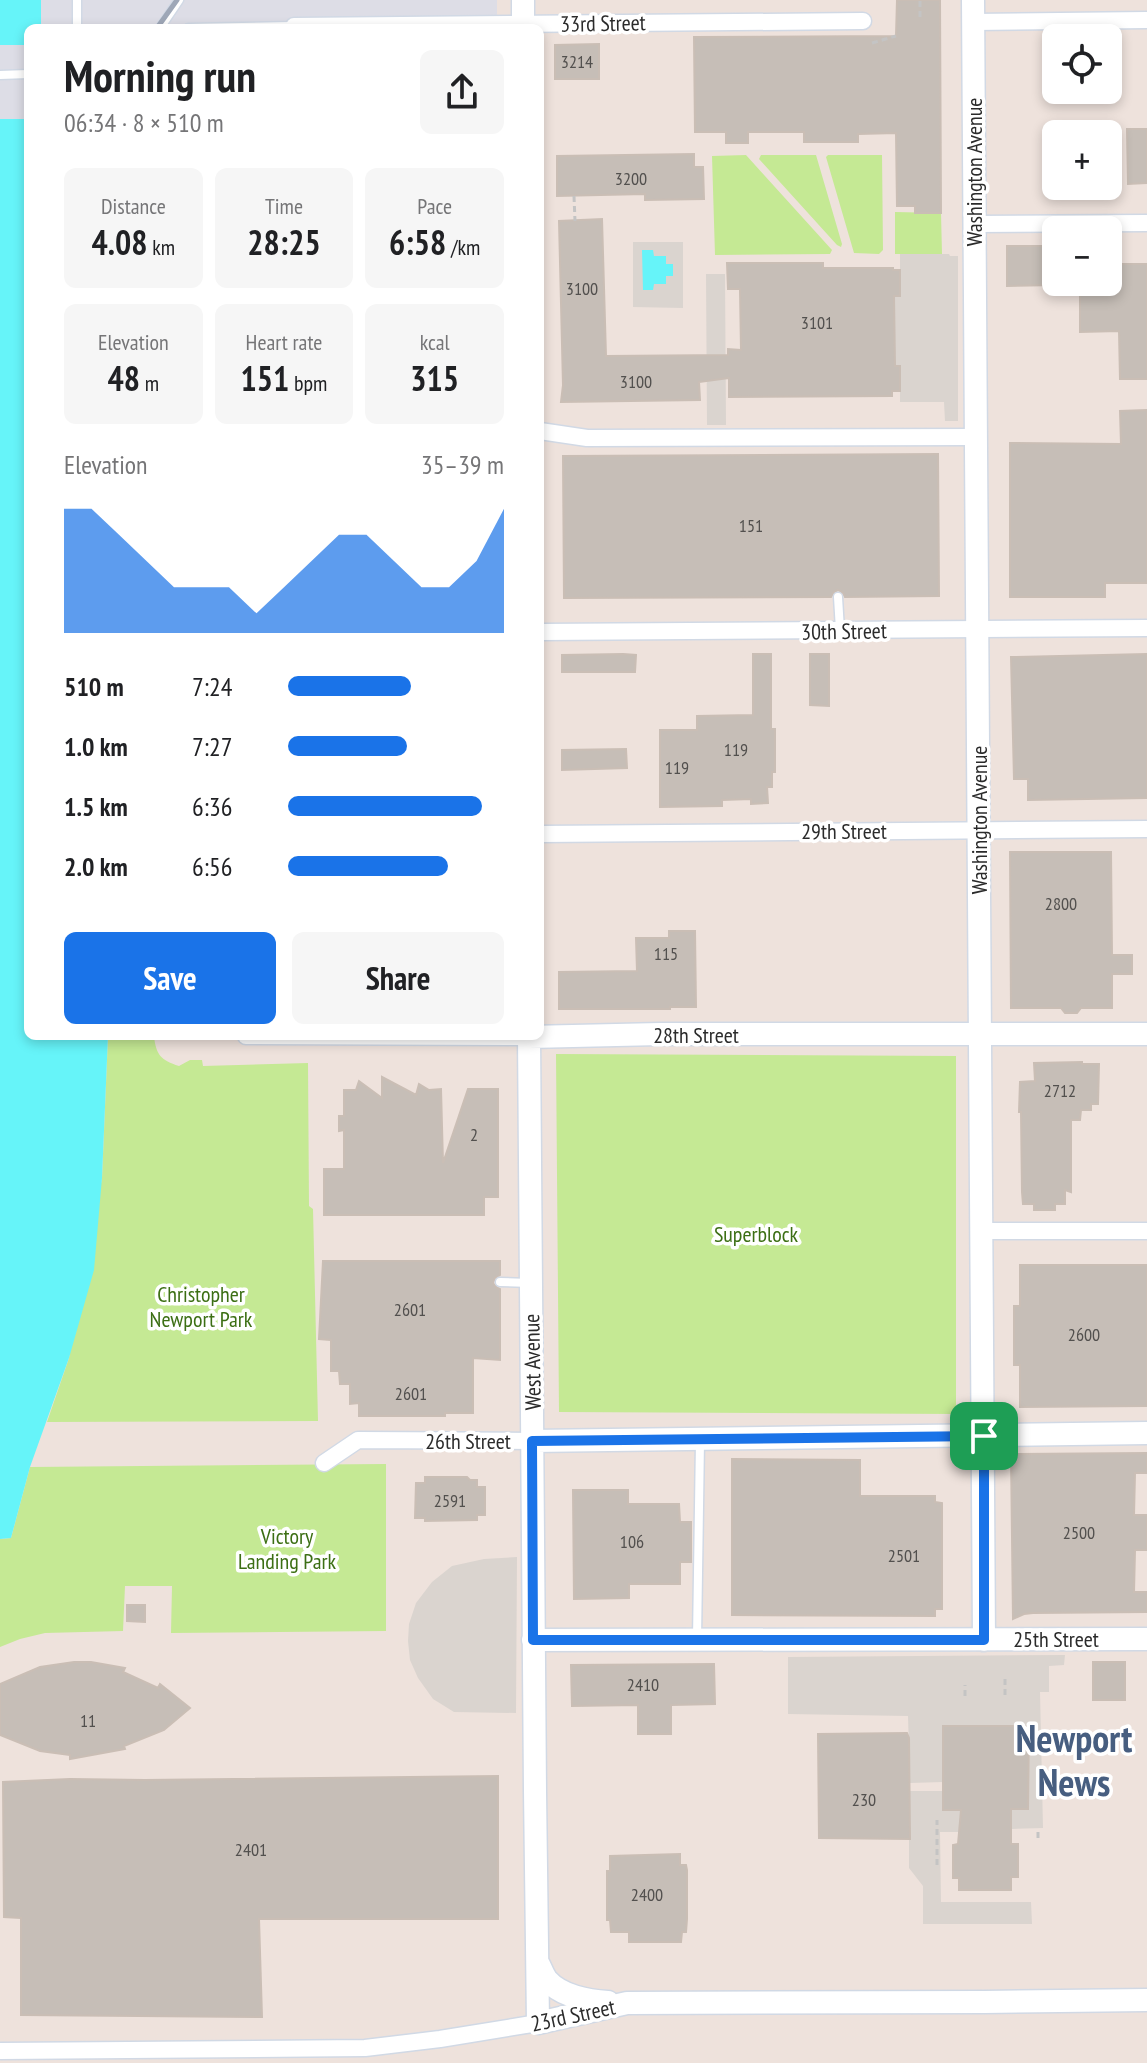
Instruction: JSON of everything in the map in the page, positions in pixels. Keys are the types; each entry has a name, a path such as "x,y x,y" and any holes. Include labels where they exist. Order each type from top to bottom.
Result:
{"street":[{"path":"523,0 523,24"},
{"path":"973,11 1147,20"},
{"name":"Washington Avenue","path":"973,11 984,1640"},
{"name":"33rd Street","path":"544,26 863,21"},
{"path":"974,224 1147,223"},
{"path":"544,432 587,438 976,437"},
{"name":"30th Street","path":"544,632 1147,628"},
{"name":"29th Street","path":"544,834 1147,829"},
{"name":"28th Street","path":"544,1037 1147,1034"},
{"name":"West Avenue","path":"529,1040 538,2023"},
{"path":"981,1231 1147,1231"},
{"name":"26th Street","path":"324,1463 358,1440 700,1440 1147,1433"},
{"name":"25th Street","path":"533,1640 1147,1639"},
{"path":"537,1962 546,1979 557,1988 589,2001 627,2003"},
{"name":"23rd Street","path":"0,2051 89,2057 365,2048 538,2023 627,2003 1147,2000"}],"lane":[{"path":"77,0 77,24"},
{"path":"163,24 179,0"},
{"path":"0,75 24,74"},
{"path":"838,597 840,631"},
{"path":"500,1282 531,1283"},
{"path":"697,1640 700,1440"}],"path":[{"path":"920,1 920,18"},
{"path":"872,43 896,36"},
{"path":"574,196 575,221"},
{"path":"1005,1679 1005,1695"},
{"path":"965,1685 965,1696"},
{"path":"937,1820 937,1865"},
{"path":"1038,1829 1038,1838"}],"shaded area":[{"path":"0,0 497,0 497,24 24,24 24,458 0,459"},
{"path":"633,242 683,242 683,308 633,307","holes":["643,250 666,264 665,276 644,290"]},
{"path":"900,254 958,256 958,421 945,421 944,402 900,402 900,366 895,366 894,296 900,295"},
{"path":"706,274 725,274 726,425 707,425"},
{"path":"517,1557 516,1713 454,1712 433,1699 410,1660 409,1624 416,1603 432,1582 452,1566 484,1559"},
{"path":"1065,1655 1064,1665 1049,1666 1049,1692 1040,1692 1043,1828 987,1832 987,1809 1028,1809 1029,1726 943,1726 943,1782 910,1783 908,1716 788,1714 788,1657"},
{"path":"909,1791 942,1791 943,1810 977,1810 977,1832 940,1832 941,1902 1031,1902 1032,1924 923,1924 923,1886 909,1868"}],"green space":[{"path":"746,155 832,250 830,254 715,255 712,156"},
{"path":"761,155 816,155 841,247 759,159"},
{"path":"882,155 883,250 879,254 854,253 826,157"},
{"path":"895,212 941,213 942,254 895,254"},
{"name":"Christopher Newport Park","path":"108,1040 155,1040 160,1056 179,1066 190,1060 202,1060 203,1066 308,1063 309,1206 313,1209 318,1421 47,1422 69,1358 102,1178"},
{"name":"Superblock","path":"556,1054 956,1056 956,1414 559,1412"},
{"name":"Victory Landing Park","path":"386,1464 386,1631 171,1633 172,1586 125,1586 123,1631 45,1633 0,1647 0,1539 11,1538 30,1467"}],"water":[{"path":"0,0 41,0 41,24 24,24 24,45 0,45"},
{"path":"0,119 24,119 24,1040 108,1040 102,1178 94,1270 69,1358 30,1467 11,1538 0,1539"},
{"path":"642,250 653,250 654,256 666,256 666,264 673,264 673,276 666,276 666,284 654,284 653,290 643,290"}],"building":[{"path":"897,0 940,0 941,213 915,213 915,206 897,206 896,133 858,134 858,142 804,142 804,132 748,132 748,143 726,143 726,132 695,132 694,37 896,36"},
{"path":"599,44 599,79 555,79 555,45"},
{"path":"1127,129 1147,129 1147,183 1128,184"},
{"path":"694,154 694,167 703,167 704,199 645,200 645,194 557,196 557,156"},
{"path":"602,219 606,356 728,355 728,349 741,350 740,289 728,289 727,263 823,263 823,268 893,268 900,270 900,296 894,296 895,366 900,366 900,391 892,391 892,396 729,397 729,378 699,382 700,400 561,402 559,221"},
{"path":"1007,246 1042,246 1042,285 1007,286"},
{"path":"1122,264 1147,264 1147,379 1120,379 1119,331 1080,332 1080,296 1122,296"},
{"path":"1147,410 1147,583 1105,583 1105,597 1010,597 1010,443 1121,444 1120,411"},
{"path":"938,454 939,596 845,597 838,590 831,597 564,598 563,456"},
{"path":"753,654 771,654 771,729 775,729 775,772 772,772 772,787 767,787 768,803 751,804 751,799 722,800 722,806 660,807 660,730 697,730 697,716 753,715"},
{"path":"810,654 829,654 829,706 810,705"},
{"path":"1147,654 1147,798 1028,800 1028,779 1014,779 1011,657"},
{"path":"562,655 636,655 635,672 562,672"},
{"path":"626,749 627,768 562,770 562,750"},
{"path":"1010,852 1111,852 1112,955 1132,955 1132,974 1112,974 1112,1008 1081,1008 1077,1013 1065,1013 1061,1008 1011,1008"},
{"path":"669,931 695,931 696,1007 559,1009 559,972 637,971 636,938 669,938"},
{"path":"1034,1063 1099,1064 1098,1104 1091,1104 1091,1110 1081,1110 1080,1120 1071,1120 1071,1192 1065,1190 1065,1204 1055,1204 1055,1210 1034,1210 1034,1204 1023,1204 1020,1082 1035,1081"},
{"path":"382,1077 416,1095 419,1084 429,1090 441,1089 443,1163 468,1089 498,1089 498,1197 484,1197 484,1215 324,1215 324,1169 344,1169 344,1130 339,1131 339,1116 344,1116 344,1090 356,1090 359,1081 382,1098"},
{"path":"323,1261 500,1261 500,1275 493,1283 500,1289 500,1360 473,1358 473,1413 359,1416 359,1403 350,1404 350,1384 340,1384 339,1371 331,1371 331,1340 319,1339"},
{"path":"1020,1265 1147,1265 1147,1406 1020,1407 1020,1365 1014,1365 1014,1306 1020,1306"},
{"path":"1147,1453 1147,1473 1135,1473 1134,1515 1147,1515 1147,1550 1135,1550 1134,1592 1147,1592 1147,1612 1033,1613 1013,1619 1011,1454"},
{"path":"732,1459 860,1460 860,1496 935,1496 935,1502 942,1503 942,1609 935,1609 935,1616 732,1615"},
{"path":"425,1477 467,1477 477,1480 477,1487 485,1487 485,1515 477,1515 477,1520 425,1521 425,1518 415,1518 416,1483 425,1483"},
{"path":"573,1490 628,1490 628,1504 679,1504 680,1522 691,1522 691,1562 680,1562 680,1584 629,1584 629,1598 574,1599"},
{"path":"127,1605 145,1605 145,1622 127,1621"},
{"path":"74,1662 125,1668 123,1672 158,1688 160,1684 190,1708 164,1730 124,1746 125,1749 70,1759 70,1755 40,1751 0,1735 0,1684 40,1667"},
{"path":"1093,1662 1125,1662 1125,1700 1093,1700"},
{"path":"714,1664 715,1704 671,1705 671,1734 638,1734 638,1705 572,1706 571,1665"},
{"path":"943,1726 1029,1726 1028,1809 1011,1809 1011,1844 1018,1844 1018,1877 1011,1877 1011,1890 959,1890 959,1878 953,1878 953,1845 958,1844 961,1810 943,1810"},
{"path":"907,1733 910,1839 819,1838 818,1734"},
{"path":"498,1776 498,1919 259,1919 262,2017 21,2015 21,1918 4,1917 3,1782"},
{"path":"680,1854 680,1865 686,1865 687,1870 686,1932 682,1932 681,1942 629,1942 629,1932 611,1932 610,1920 607,1920 610,1856"}],"railway":[{"path":"160,24 177,0"}],"district":[{"name":"Newport News","path":"1074,1761"}],"route":[{"path":"984,1436 984,1640 533,1640 532,1441 984,1436"}]}
